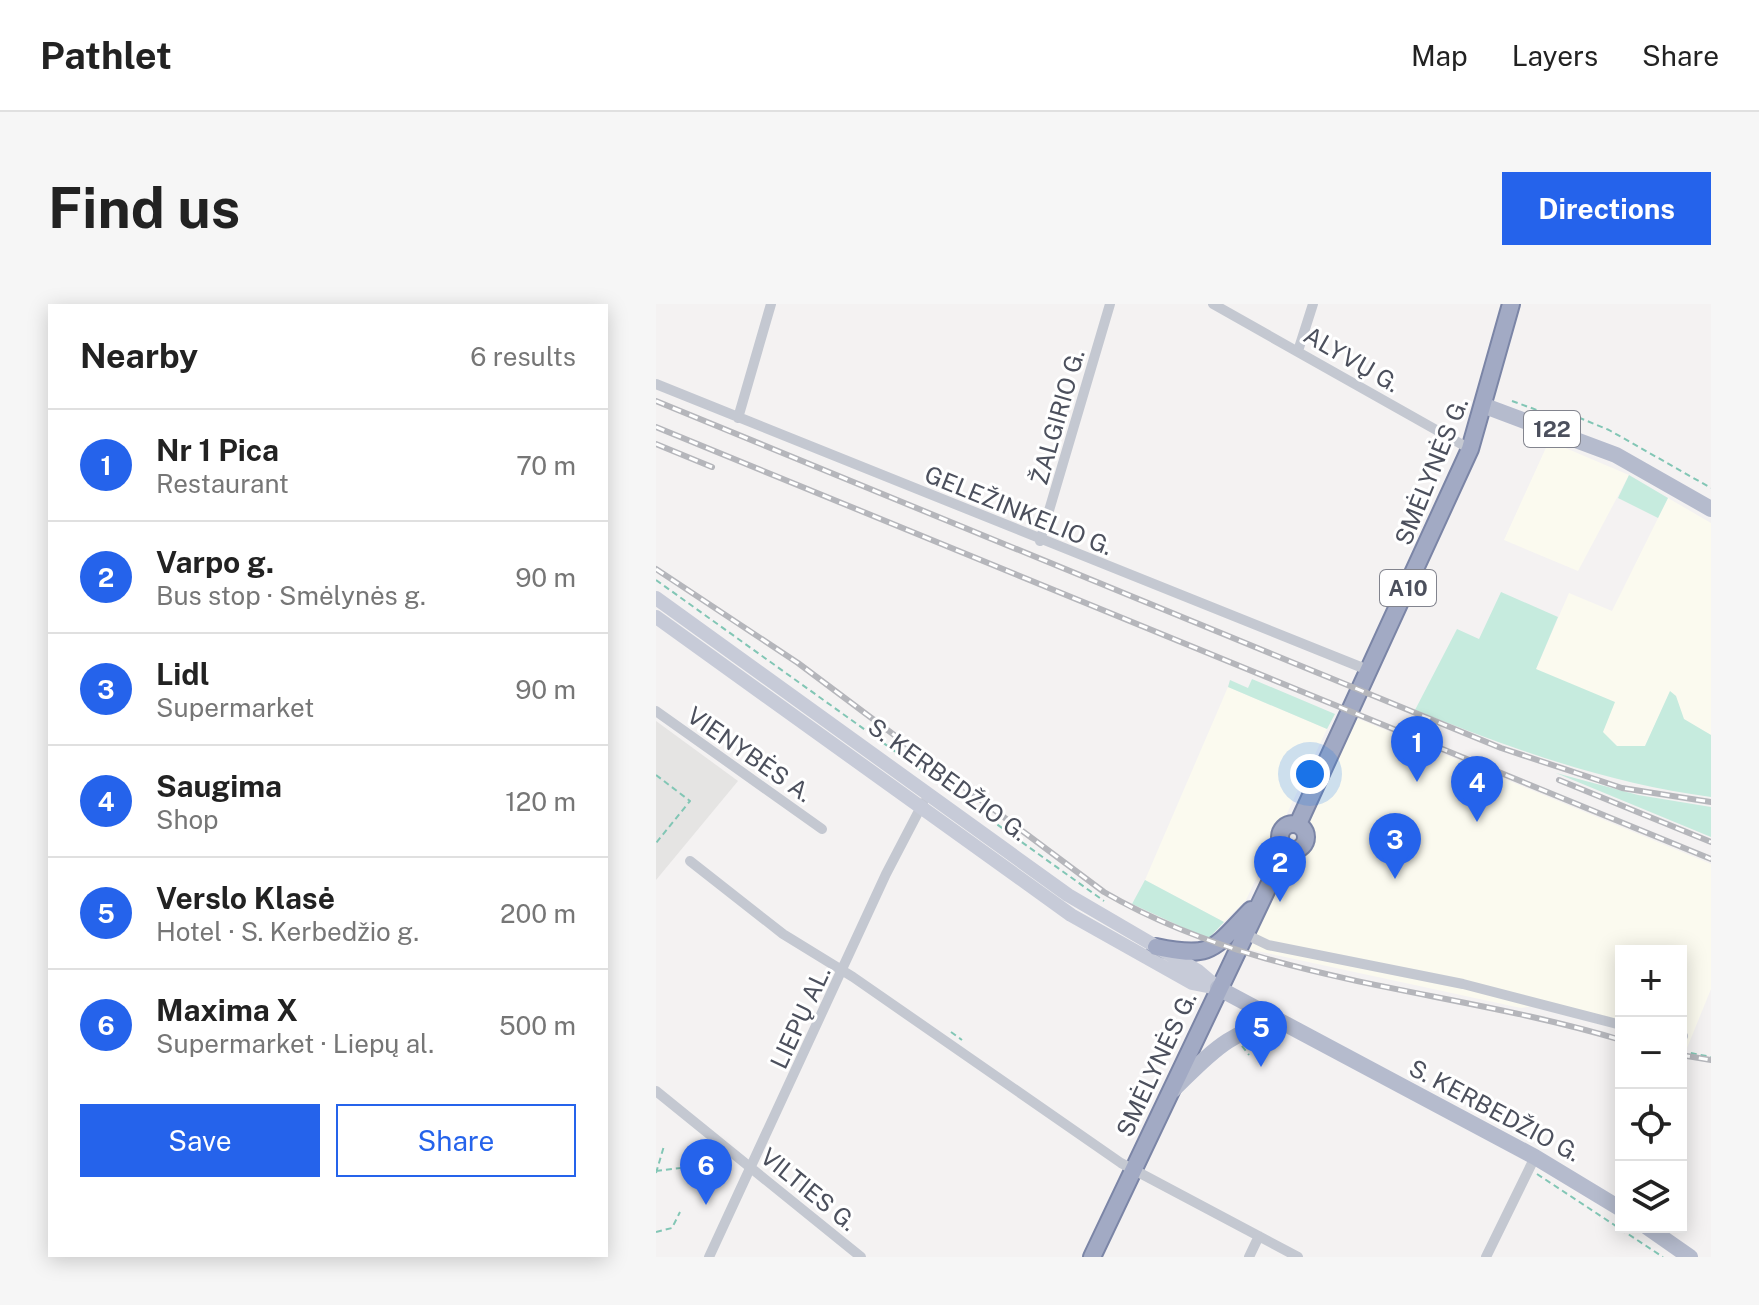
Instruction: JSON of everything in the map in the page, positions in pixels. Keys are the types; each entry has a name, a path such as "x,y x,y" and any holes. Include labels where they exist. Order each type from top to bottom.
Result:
{"highway":[{"name":"SMĖLYNĖS G.","path":"1092,1257 1286,849 1298,850 1306,841 1306,833 1298,824 1470,449 1485,406 1511,304"},
{"path":"1156,947 1184,953 1206,952 1226,937 1261,900"}],"main road":[{"name":"122","path":"1485,406 1616,455 1711,509"},
{"name":"S. KERBEDŽIO G.","path":"656,598 1107,938 1192,983 1218,988"},
{"name":"S. KERBEDŽIO G.","path":"656,617 925,801 1068,895 1198,971 1218,988 1615,1206"},
{"path":"1168,1094 1211,1053 1237,1034 1254,1026 1284,1024"},
{"path":"1656,1233 1690,1257"}],"street":[{"path":"738,418 771,304"},
{"name":"ŽALGIRIO G.","path":"1040,541 1110,304"},
{"name":"ALYVŲ G.","path":"1213,304 1470,449"},
{"path":"1298,351 1313,304"},
{"name":"GELEŽINKELIO G.","path":"656,384 1040,541 1368,670"},
{"name":"VIENYBĖS A.","path":"656,711 822,829"},
{"name":"LIEPŲ AL.","path":"709,1257 925,801"},
{"path":"690,861 783,934 844,971 1132,1171 1298,1257"},
{"path":"1245,934 1268,945 1463,984 1615,1023"},
{"name":"VILTIES G.","path":"656,1091 861,1257"},
{"path":"1486,1257 1532,1163"},
{"path":"1249,1257 1259,1236"}],"path":[{"path":"1512,401 1559,418 1575,416 1609,430 1711,488"},
{"path":"656,580 1106,903"},
{"path":"656,775 690,801 656,843"},
{"path":"1687,1052 1711,1057"},
{"path":"664,1146 656,1172 689,1167"},
{"path":"1532,1163 1663,1257"},
{"path":"656,1232 672,1228 680,1212"}],"shaded area":[{"path":"1549,441 1629,475 1578,571 1504,540"},
{"path":"1668,498 1711,523 1711,735 1683,719 1676,696 1670,692 1645,746 1617,746 1536,669 1569,593 1612,611"},
{"path":"1228,687 1327,729 1246,900 1224,922 1145,880"},
{"path":"1354,717 1711,864 1711,989 1687,1048 1687,945 1615,945 1615,1028 1534,1006 1521,1008 1248,949 1290,862 1308,853 1314,841 1309,820"},
{"path":"656,721 738,781 656,880"}],"green space":[{"path":"1629,475 1668,498 1658,518 1618,498"},
{"path":"1501,592 1558,617 1536,669 1615,702 1603,732 1617,746 1645,746 1670,691 1676,696 1684,719 1711,735 1711,797 1597,774 1415,710 1457,629 1479,639"},
{"path":"1252,679 1335,714 1327,729 1228,687 1230,680 1248,688"},
{"path":"1556,773 1638,795 1711,807 1711,837"},
{"path":"1145,880 1224,922 1208,939 1132,904"}],"railway":[{"path":"656,401 1501,748 1622,788 1711,802"},
{"path":"656,427 1711,859"},
{"path":"656,444 712,467"},
{"path":"656,569 798,663 1104,892 1165,923 1227,947 1292,966 1556,1022 1615,1038"},
{"path":"1559,780 1711,842"},
{"path":"1687,1056 1711,1060"}],"place":[{"name":"Nr 1 Pica","path":"1417,782"},
{"name":"Saugima","path":"1477,822"},
{"name":"Lidl","path":"1395,879"},
{"name":"Varpo g.","path":"1280,902"},
{"name":"Verslo Klasė","path":"1261,1067"},
{"name":"Maxima X","path":"706,1205"}]}
